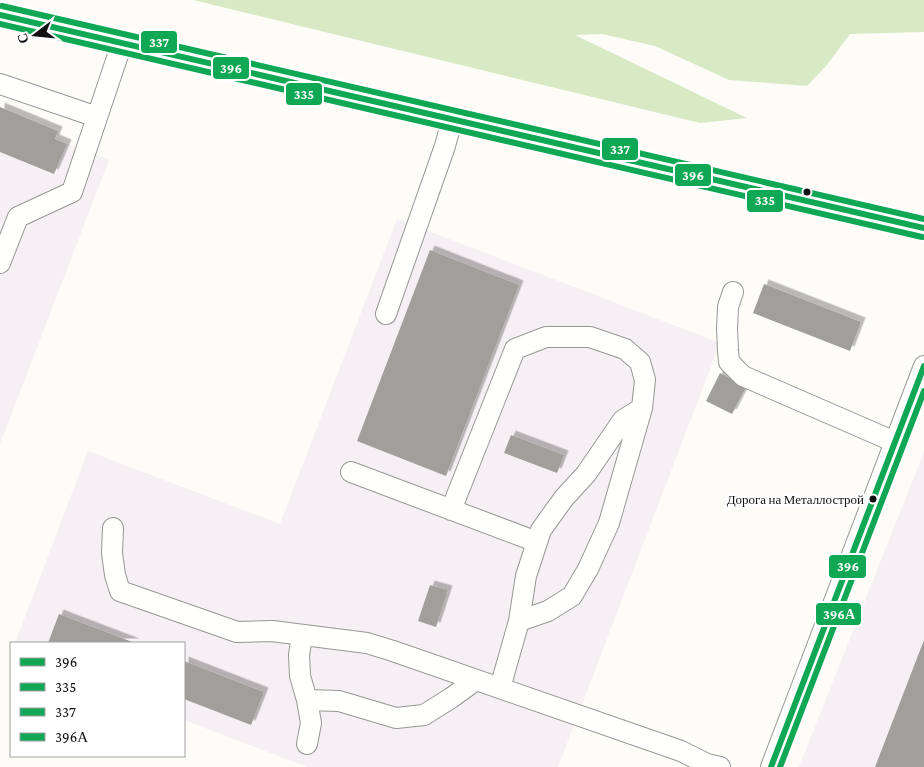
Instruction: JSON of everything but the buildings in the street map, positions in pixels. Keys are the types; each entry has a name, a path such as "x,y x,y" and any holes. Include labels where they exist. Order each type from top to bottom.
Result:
{"street":[{"path":"0,15 924,228"},
{"path":"0,263 18,217 72,192 122,43"},
{"path":"0,84 97,116"},
{"path":"386,314 445,146 452,120"},
{"path":"733,292 728,307 728,356 729,362 743,376 895,442"},
{"path":"451,510 515,349 546,337 590,337 625,349 640,362 646,380 642,408 609,523 588,569 572,596 548,611 518,621"},
{"path":"771,767 924,366"},
{"path":"500,688 518,621 526,576 541,530 564,498 586,474 623,420 642,408"},
{"path":"351,472 537,542"},
{"path":"113,528 112,552 115,575 120,591 237,632 272,631 367,643 681,751 707,764 720,767"},
{"path":"302,635 299,655 300,676 311,722 307,744"},
{"path":"307,700 339,701 396,718 424,715 476,680"}],"shaded area":[{"path":"0,107 58,131 55,139 109,160 0,444"},
{"path":"397,219 720,343 558,767 307,767 185,720 185,642 15,642 88,451 280,524"},
{"path":"924,452 924,767 799,767"}],"green space":[{"path":"193,0 924,0 924,32 850,34 826,66 807,86 729,80 655,46 602,34 575,35 747,118 700,123"}],"transit line":[{"name":"337","path":"2,6 924,219"},
{"name":"396","path":"0,15 924,228"},
{"name":"335","path":"0,24 922,237"},
{"name":"396","path":"771,767 924,366"},
{"name":"396А","path":"780,767 924,391"}],"place":[{"name":"Дорога на Металлострой","path":"873,499"}]}
